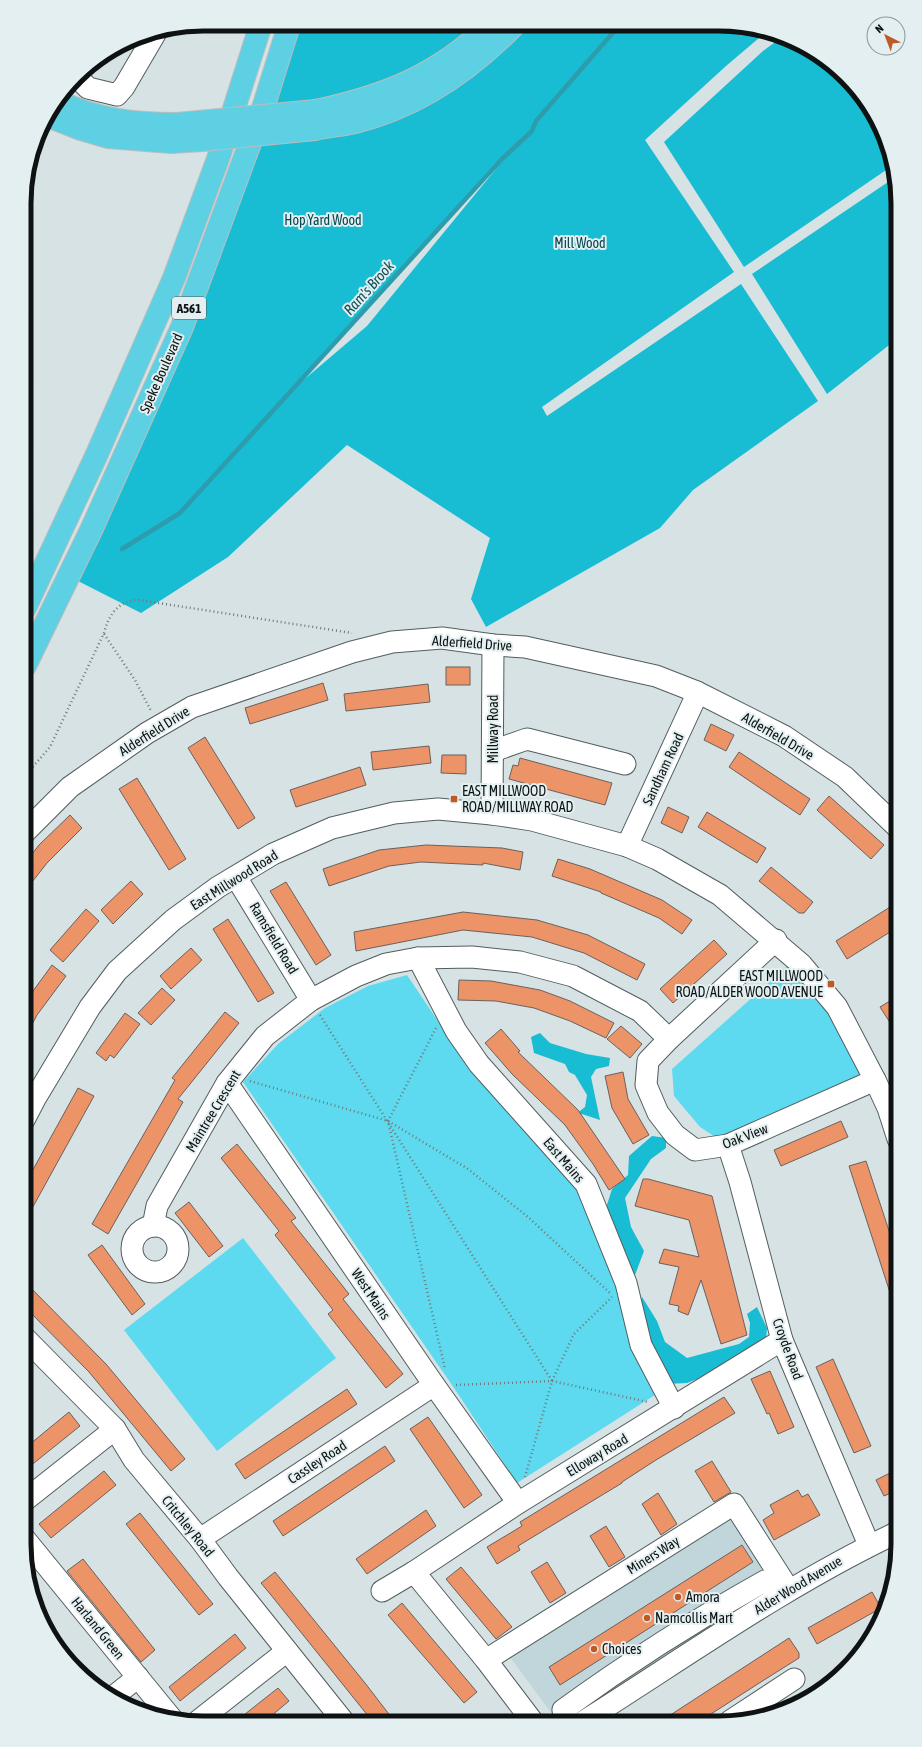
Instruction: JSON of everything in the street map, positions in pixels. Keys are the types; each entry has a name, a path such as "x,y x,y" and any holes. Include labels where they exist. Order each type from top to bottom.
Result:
{"highway":[{"name":"Speke Boulevard","path":"31,595 97,454 174,278 219,156 259,31"},
{"name":"Speke Boulevard","path":"31,654 92,528 182,327 268,90 287,31"},
{"path":"316,120 352,103 386,92 416,79 443,64 464,49 484,31"},
{"path":"53,118 81,129 108,137 174,133 316,120 355,121 392,110 416,99 467,68 508,31"},
{"path":"63,103 113,120 142,124 174,133"}],"street":[{"path":"81,81 88,88 117,95 124,87 152,39"},
{"name":"Alderfield Drive","path":"31,826 70,787 159,726 192,707 365,649 392,642 442,638 493,645 525,647 656,676 697,692 784,736 845,777 891,821"},
{"name":"Millway Road","path":"492,814 493,645"},
{"name":"Sandham Road","path":"627,846 697,692"},
{"path":"493,751 527,739 626,764"},
{"name":"East Millwood Road","path":"31,1107 90,1007 117,971 173,920 218,887 273,854 332,828 394,813 438,809 492,814 532,820 627,846 657,859 720,895 776,940 801,964 837,1007 875,1080 891,1117"},
{"name":"Ramsfield Road","path":"236,876 311,1000"},
{"name":"Oak View","path":"776,940 669,1039 648,1061 646,1085 658,1113 675,1135 695,1150 728,1145 875,1080"},
{"name":"Maintree Crescent","path":"153,1226 157,1206 230,1080 265,1036 311,1000 362,973 386,964 418,958 472,957 520,962 573,976 640,1012 669,1039"},
{"name":"East Mains","path":"418,958 456,1031 479,1064 586,1184 619,1289 641,1345 674,1408"},
{"name":"West Mains","path":"230,1080 440,1377 518,1503"},
{"name":"Croyde Road","path":"728,1145 740,1182 782,1340 869,1545"},
{"name":"Elloway Road","path":"382,1591 414,1572 518,1503 782,1340"},
{"name":"Critchley Road","path":"31,1344 115,1430 134,1460 200,1539 228,1577 339,1716"},
{"name":"Cassley Road","path":"200,1539 440,1377"},
{"path":"31,1496 115,1430"},
{"name":"Miners Way","path":"486,1660 734,1504 784,1592"},
{"name":"Alder Wood Avenue","path":"592,1716 784,1592 869,1545 891,1535"},
{"name":"Harland Green","path":"31,1547 167,1712"},
{"path":"414,1572 486,1660 528,1716"},
{"path":"564,1716 563,1710 623,1667 727,1602 765,1581 784,1592"},
{"path":"206,1716 287,1651"},
{"path":"118,1693 138,1677"},
{"path":"739,1715 794,1679"}],"path":[{"path":"31,769 50,747 104,633 108,620 117,609 128,601 139,600 360,634"},
{"path":"104,633 135,680 159,726"},
{"path":"311,1000 552,1381"},
{"path":"445,1010 388,1121 440,1377 552,1381 674,1408"},
{"path":"230,1080 388,1121 468,1170 619,1289 574,1334 552,1381 518,1503"}],"shaded area":[{"path":"791,963 835,1019 863,1075 723,1142 700,1127 674,1096 672,1069"},
{"path":"407,975 477,1079 530,1132 573,1184 599,1231 612,1270 631,1338 655,1395 517,1483 454,1388 243,1082 278,1044 325,1008 368,986"},
{"path":"243,1238 336,1358 217,1451 124,1330"},
{"path":"733,1516 777,1585 568,1716 554,1716 510,1657"}],"green space":[{"path":"287,31 480,31 352,103 264,105"},
{"name":"Mill Wood","path":"501,31 730,31 761,36 645,140 734,272 542,407 547,416 741,284 818,401 693,490 660,528 486,627 471,599 490,538 347,445 228,557 141,613 78,581 259,134","holes":["509,153 367,326 300,383 502,159"]},
{"path":"777,41 785,44 815,60 841,81 862,107 868,117 878,137 888,169 744,267 664,142 763,51"},
{"path":"890,181 891,344 827,394 752,274"},
{"path":"540,1033 550,1043 586,1054 610,1058 609,1066 596,1069 591,1077 600,1120 582,1114 570,1125 567,1121 585,1107 587,1095 575,1075 569,1072 565,1064 534,1053 531,1037"},
{"path":"652,1136 666,1138 666,1148 651,1159 625,1198 631,1227 644,1251 635,1275 631,1275 606,1208 612,1189 628,1175 629,1156"},
{"path":"642,1297 657,1321 665,1342 687,1358 739,1344 749,1337 750,1323 747,1314 757,1307 767,1328 766,1340 713,1373 687,1383 665,1384 638,1305"}],"building":[{"path":"446,667 470,667 470,685 446,685"},
{"path":"323,683 328,700 250,724 245,708"},
{"path":"428,684 430,702 346,711 344,694"},
{"path":"711,724 734,735 726,751 704,740"},
{"path":"205,737 255,818 238,829 188,748"},
{"path":"429,746 431,763 373,770 371,752"},
{"path":"739,752 810,799 800,815 729,767"},
{"path":"442,755 466,755 466,774 441,773"},
{"path":"520,758 612,783 605,805 509,779 513,765 518,766"},
{"path":"360,767 366,785 296,807 290,790"},
{"path":"137,778 186,859 169,870 119,789"},
{"path":"829,796 884,845 871,859 817,810"},
{"path":"668,807 689,817 682,833 661,823"},
{"path":"707,812 766,848 757,863 698,827"},
{"path":"70,815 82,828 47,863 31,883 31,855 39,845"},
{"path":"426,845 502,848 523,852 520,870 483,863 483,865 421,862 389,866 329,886 323,869 379,850"},
{"path":"558,859 590,869 662,900 692,920 682,934 659,918 601,892 552,876"},
{"path":"771,867 813,902 804,913 799,913 759,881"},
{"path":"131,881 143,894 113,924 101,910"},
{"path":"286,882 331,955 316,965 270,891"},
{"path":"891,906 891,931 847,959 836,941"},
{"path":"86,909 99,921 63,962 50,950"},
{"path":"463,912 537,920 588,935 645,964 637,980 584,953 532,937 463,930 356,951 354,932"},
{"path":"228,919 274,993 258,1002 213,929"},
{"path":"714,940 727,954 673,1003 660,989"},
{"path":"191,948 202,960 171,989 160,976"},
{"path":"52,965 66,976 37,1015 31,1026 31,994"},
{"path":"459,980 491,981 540,990 570,1001 614,1023 606,1038 570,1021 534,1008 496,1001 458,1000"},
{"path":"162,988 175,1000 151,1025 138,1013"},
{"path":"891,1000 891,1024 880,1007"},
{"path":"225,1012 239,1023 178,1099 183,1102 108,1234 92,1224 175,1080 172,1078"},
{"path":"125,1013 140,1024 114,1058 110,1055 106,1061 96,1053"},
{"path":"621,1026 642,1044 630,1058 607,1039"},
{"path":"501,1029 520,1051 518,1052 578,1110 625,1179 609,1190 593,1164 565,1125 512,1074 485,1043"},
{"path":"623,1072 628,1099 649,1135 633,1144 612,1108 605,1076"},
{"path":"78,1088 94,1096 31,1210 31,1173"},
{"path":"841,1121 848,1137 781,1166 774,1150"},
{"path":"237,1144 296,1218 291,1221 349,1294 343,1299 403,1374 386,1388 328,1314 333,1310 275,1235 279,1231 221,1158"},
{"path":"866,1161 891,1237 891,1296 849,1166"},
{"path":"643,1179 712,1196 747,1335 721,1344 701,1280 688,1315 678,1311 679,1306 669,1304 679,1267 659,1263 664,1249 699,1257 689,1220 635,1206"},
{"path":"189,1202 223,1246 209,1257 175,1213"},
{"path":"102,1245 145,1304 132,1315 88,1255"},
{"path":"31,1288 106,1364 185,1459 171,1471 89,1372 31,1313"},
{"path":"833,1359 871,1446 854,1453 816,1367"},
{"path":"770,1371 794,1427 778,1434 751,1379"},
{"path":"347,1389 357,1404 245,1479 235,1464"},
{"path":"724,1397 735,1413 656,1460 622,1483 518,1546 520,1550 497,1564 487,1547 522,1526 520,1522"},
{"path":"69,1412 80,1426 31,1465 31,1443"},
{"path":"428,1417 482,1495 464,1508 410,1429"},
{"path":"385,1446 395,1461 283,1536 273,1521"},
{"path":"712,1461 731,1492 714,1502 695,1471"},
{"path":"104,1471 116,1485 51,1538 39,1524"},
{"path":"891,1472 891,1493 884,1496 876,1480"},
{"path":"798,1490 802,1497 808,1494 820,1515 774,1540 763,1520 774,1513 770,1505"},
{"path":"658,1493 677,1524 661,1535 642,1504"},
{"path":"426,1510 436,1526 367,1574 356,1559"},
{"path":"140,1513 213,1604 199,1615 126,1524"},
{"path":"606,1526 625,1557 609,1567 590,1536"},
{"path":"742,1545 753,1562 560,1685 549,1667"},
{"path":"83,1559 155,1650 141,1662 67,1571"},
{"path":"547,1562 566,1593 550,1603 531,1572"},
{"path":"461,1567 512,1627 496,1639 446,1579"},
{"path":"275,1572 390,1716 368,1716 261,1583"},
{"path":"872,1592 880,1606 878,1610 817,1644 808,1628"},
{"path":"402,1603 477,1692 464,1703 388,1615"},
{"path":"235,1634 246,1648 180,1701 169,1687"},
{"path":"789,1638 799,1653 799,1658 708,1716 669,1716"},
{"path":"278,1688 289,1701 271,1716 243,1716"}],"waterway":[{"name":"Ram's Brook","path":"122,549 180,513 502,159 532,131 536,121 615,31"}],"place":[{"name":"EAST MILLWOOD ROAD/MILLWAY ROAD","path":"454,799"},
{"name":"EAST MILLWOOD ROAD/ALDER WOOD AVENUE","path":"831,984"},
{"name":"Amora","path":"678,1597"},
{"name":"Namcollis Mart","path":"647,1618"},
{"name":"Choices","path":"594,1649"}],"park label":[{"name":"Hop Yard Wood","path":"323,220"}]}
